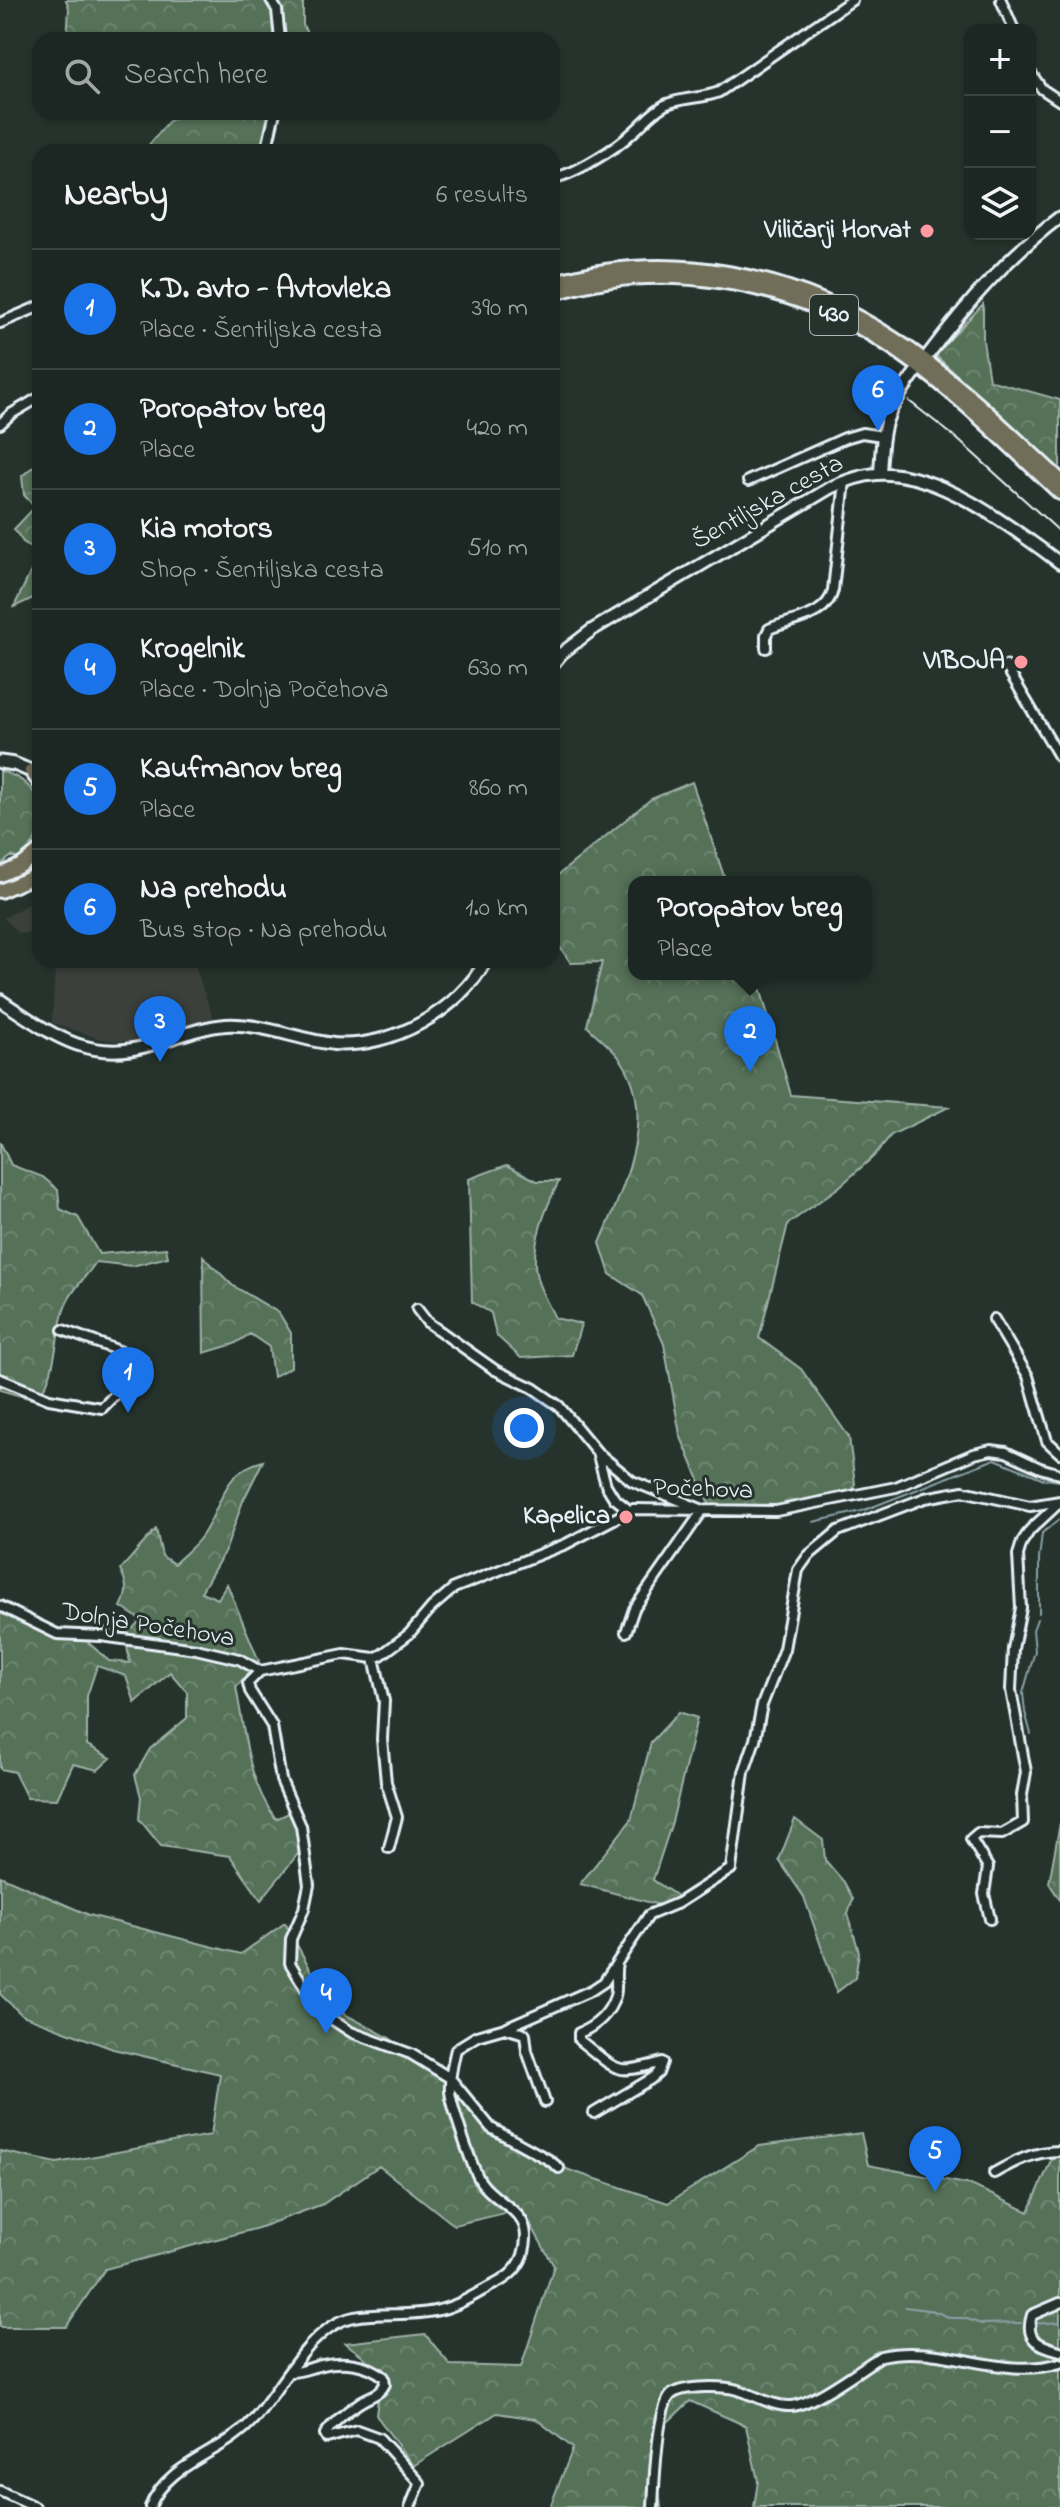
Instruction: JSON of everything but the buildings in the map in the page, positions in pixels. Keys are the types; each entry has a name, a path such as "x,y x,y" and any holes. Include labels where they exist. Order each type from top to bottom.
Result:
{"highway":[{"name":"430","path":"560,281 615,270 689,268 729,273 798,290 834,305 897,340 965,393 1060,480"},
{"name":"430","path":"560,292 616,280 677,277 731,283 794,298 841,318 907,359 982,421 1060,493"},
{"path":"0,878 32,857"},
{"path":"0,878 32,866"},
{"path":"0,891 32,877"}],"main road":[{"path":"0,762 14,764 32,774"}],"street":[{"path":"271,0 277,10 279,32"},
{"path":"560,177 631,135 667,104 705,98 719,92 852,0"},
{"path":"1001,0 1011,24"},
{"path":"1036,80 1042,89 1060,101"},
{"path":"268,144 273,120"},
{"path":"928,355 971,298 1060,217"},
{"path":"0,323 32,309"},
{"path":"880,473 887,414 915,373"},
{"path":"0,424 32,402"},
{"path":"748,481 845,438 862,433 882,436"},
{"name":"Šentiljska cesta","path":"560,655 592,630 845,481 880,473 911,477 964,499 1060,563"},
{"path":"766,648 769,629 812,614 829,603 845,481"},
{"path":"1006,666 1060,758"},
{"path":"0,1000 58,1037 96,1051 136,1049 227,1025 308,1040 359,1044 404,1030 444,1008 467,987 480,968"},
{"path":"417,1309 427,1322 495,1370 533,1388 559,1406 597,1452 632,1481 703,1510 634,1609 626,1632"},
{"path":"994,1319 1028,1376 1047,1441 1060,1453"},
{"path":"0,1379 49,1399 102,1408 145,1364 141,1359 63,1330"},
{"name":"Počehova","path":"374,1658 409,1634 432,1607 454,1588 566,1544 629,1510 641,1507 776,1511 896,1487 974,1454 991,1450 1006,1452 1060,1474"},
{"path":"597,1452 606,1485 614,1498 629,1510"},
{"path":"150,2507 155,2493 188,2463 246,2427 312,2342 335,2324 354,2317 439,2310 492,2286 516,2269 525,2247 522,2224 512,2207 482,2184 450,2094 456,2049 459,2045 592,1990 604,1982 649,1915 678,1903 731,1869 744,1772 762,1705 784,1649 798,1570 808,1556 838,1531 952,1491 1030,1506 1060,1501"},
{"path":"990,1919 984,1894 988,1867 971,1839 978,1833 1002,1834 1023,1822 1022,1795 1026,1772 1011,1690 1013,1649 1021,1608 1018,1555 1030,1530 1060,1501"},
{"name":"Dolnja Počehova","path":"0,1606 57,1634 101,1636 196,1649 239,1659 260,1671 248,1683 272,1726 281,1780 301,1826 309,1885 304,1909 291,1939 290,1963 319,2011 351,2032 411,2054 450,2078"},
{"path":"260,1671 344,1654 374,1658 384,1701 382,1739 386,1782 397,1817 389,1848"},
{"path":"594,2113 651,2079 658,2073 662,2062 630,2071 616,2069 579,2040 577,2035 604,2017 615,1995 620,1955"},
{"path":"505,2028 525,2034 527,2051 545,2102"},
{"path":"450,2078 496,2132 524,2145 559,2168"},
{"path":"994,2173 1026,2157 1045,2151 1060,2151"},
{"path":"1060,2303 1032,2315 1028,2328 1031,2336 1042,2346 1060,2351"},
{"path":"653,2507 656,2453 665,2404 672,2394 697,2387 735,2389 787,2406 804,2404 881,2356 895,2353 949,2355 1009,2368 1041,2368 1060,2363"},
{"path":"291,2372 321,2365 347,2364 368,2367 384,2377 381,2392 361,2402 325,2434 327,2438 357,2430 379,2438 420,2483 410,2507"},
{"path":"0,2491 35,2507"}],"shaded area":[{"path":"32,902 32,933 18,933 4,918"},
{"path":"196,968 213,1018 137,1043 101,1039 52,1023 55,970"}],"green space":[{"path":"66,0 303,0 303,25 306,32 68,32 69,8"},
{"path":"268,120 267,141 262,144 150,144 168,122"},
{"path":"983,304 983,341 989,380 1060,400 1060,469 935,355"},
{"path":"32,468 32,504 24,495 22,476"},
{"path":"32,510 32,548 23,542 14,529"},
{"path":"32,569 32,598 14,607"},
{"path":"0,771 16,777 32,792 32,844 17,859 12,856 0,865"},
{"path":"692,782 724,876 628,876 628,980 758,980 791,1095 949,1107 891,1135 873,1157 839,1187 788,1224 759,1338 801,1369 849,1437 855,1484 850,1497 778,1512 712,1511 680,1435 664,1344 642,1295 610,1274 600,1243 634,1150 637,1101 631,1078 618,1056 587,1026 602,962 571,963 560,947 560,873 651,799"},
{"path":"0,1142 11,1165 43,1177 58,1190 60,1209 78,1217 99,1254 166,1248 168,1257 132,1266 96,1262 66,1304 52,1369 35,1400 0,1390"},
{"path":"507,1165 537,1181 559,1181 540,1228 535,1266 540,1288 555,1318 581,1324 572,1355 521,1358 496,1335 491,1313 472,1302 469,1179"},
{"path":"203,1256 232,1285 279,1313 291,1333 291,1367 273,1377 269,1347 250,1334 234,1344 204,1353"},
{"path":"263,1461 243,1501 226,1549 201,1592 218,1599 227,1584 259,1661 236,1687 248,1756 259,1789 276,1819 293,1811 301,1850 261,1900 230,1856 161,1846 139,1819 141,1797 135,1775 150,1749 187,1718 187,1692 170,1672 135,1703 126,1676 97,1666 87,1696 87,1745 111,1758 98,1770 73,1764 57,1799 27,1798 14,1772 0,1769 0,1608 32,1625 83,1638 109,1661 130,1663 127,1646 99,1630 114,1625 132,1629 141,1620 121,1607 126,1588 120,1570 156,1529 162,1556 174,1564 201,1537 230,1482 249,1466"},
{"path":"679,1712 697,1718 672,1822 653,1880 680,1898 678,1910 580,1884 631,1820 651,1742"},
{"path":"795,1819 823,1840 825,1860 844,1882 853,1899 848,1914 859,1952 855,1978 837,1992 804,1897 779,1860"},
{"path":"1060,1823 1060,1900 1049,1883"},
{"path":"0,1876 89,1915 241,1954 285,1923 331,2007 388,2037 461,2086 500,2129 569,2170 668,2203 759,2146 861,2133 868,2165 971,2185 1029,2212 1060,2139 1060,2507 754,2507 758,2481 746,2426 690,2401 652,2437 661,2507 550,2507 573,2448 536,2419 497,2413 413,2466 376,2415 377,2373 366,2359 345,2343 425,2334 450,2365 521,2367 554,2266 522,2209 454,2225 379,2166 323,2204 258,2228 105,2269 66,2327 0,2327 0,2151 57,2163 211,2135 220,2074 113,2049 22,2015 0,1994"}],"waterway":[{"path":"813,1522 862,1511 995,1459 1044,1479 1060,1481"},
{"path":"1039,1613 1042,1533 1060,1519"},
{"path":"1031,1734 1023,1693 1035,1651 1033,1630 1037,1619"},
{"path":"905,2307 934,2311 981,2324 1021,2323"},
{"path":"1033,2324 1060,2322"}],"railway":[{"path":"909,401 955,437 1060,532"}],"place":[{"name":"Viličarji Horvat","path":"927,231"},
{"name":"Na prehodu","path":"878,431"},
{"name":"VIBOJA","path":"1021,662"},
{"name":"Kia motors","path":"160,1062"},
{"name":"Poropatov breg","path":"750,1072"},
{"name":"K.D. avto - Avtovleka","path":"128,1413"},
{"name":"Kapelica","path":"626,1517"},
{"name":"Krogelnik","path":"326,2034"},
{"name":"Kaufmanov breg","path":"935,2192"}]}
